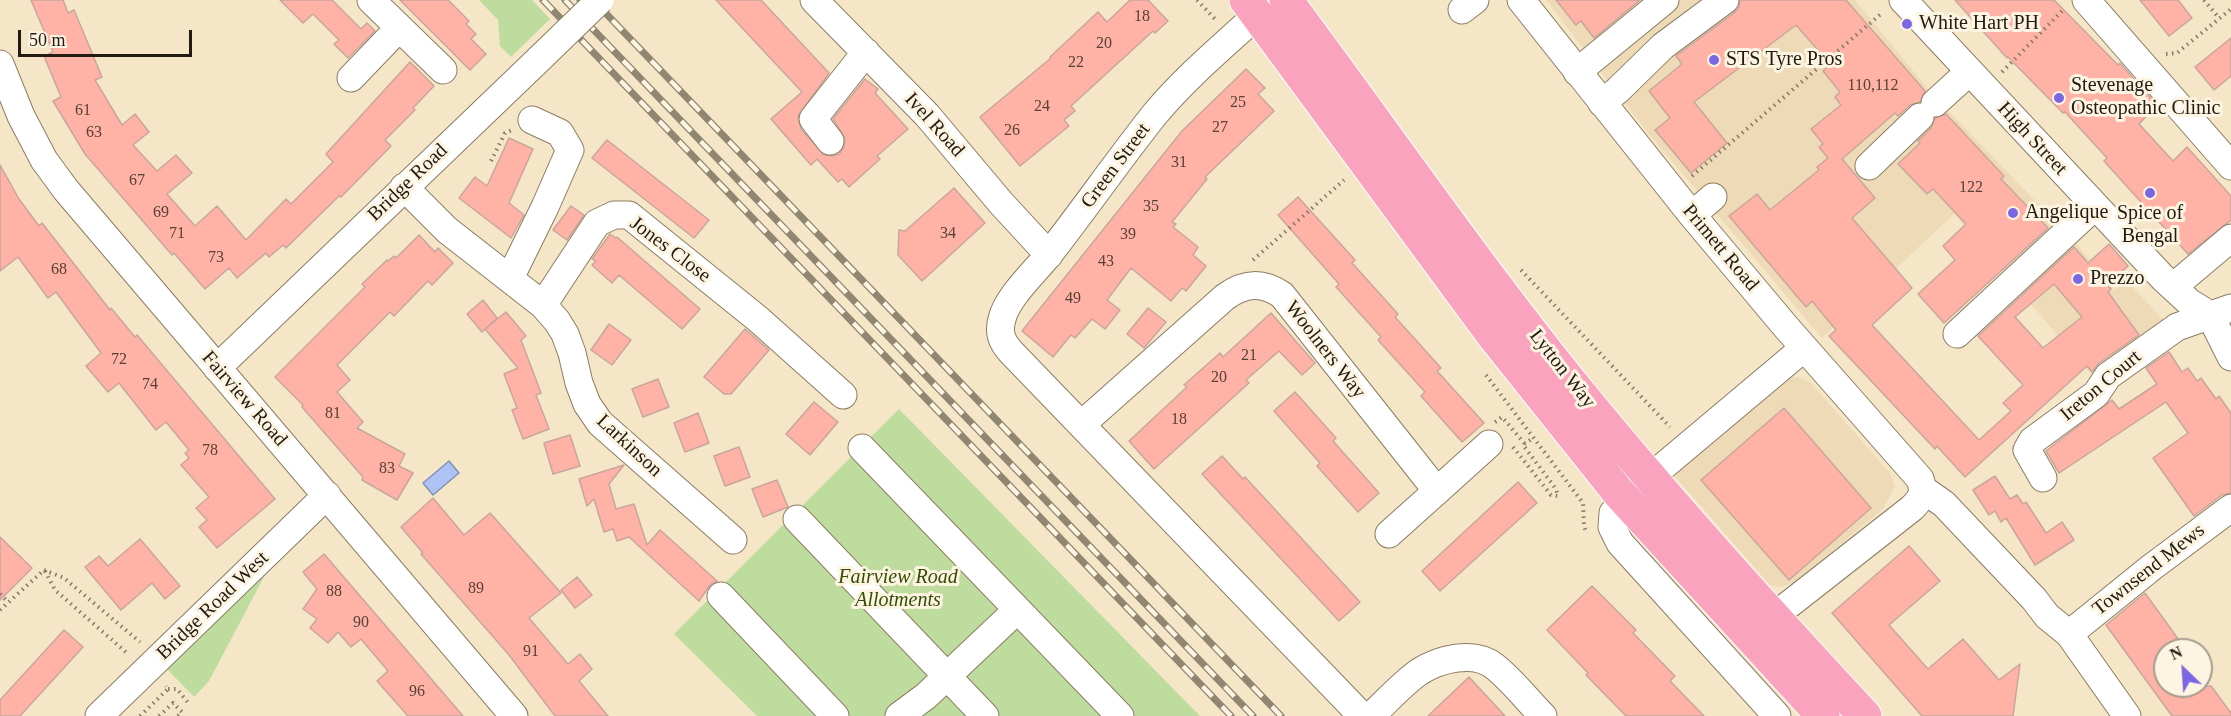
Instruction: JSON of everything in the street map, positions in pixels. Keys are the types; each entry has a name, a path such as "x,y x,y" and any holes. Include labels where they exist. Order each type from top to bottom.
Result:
{"main road":[{"name":"Lytton Way","path":"1286,0 1460,237 1576,388 1678,511 1865,716"},
{"name":"Lytton Way","path":"1251,8 1492,334 1618,492 1823,716"}],"street":[{"path":"371,0 443,70"},
{"name":"Bridge Road","path":"217,368 600,0"},
{"name":"Ivel Road","path":"814,0 927,115 1001,203 1049,255"},
{"name":"Primett Road","path":"1521,0 1692,215 1804,348 1913,469 1924,490 1944,504 2034,599 2047,616 2069,634 2127,716"},
{"path":"1577,72 1664,0"},
{"path":"1602,102 1618,90 1663,46 1725,0"},
{"name":"High Street","path":"1897,3 1977,80 2173,287 2189,302 2220,312 2231,357"},
{"path":"2075,4 2135,57 2231,166"},
{"name":"Green Street","path":"1082,424 1004,344 1000,334 1002,317 1011,300 1049,255 1156,114 1251,8"},
{"path":"351,78 399,28"},
{"path":"830,141 813,119 866,52"},
{"name":"Fairview Road","path":"0,64 11,121 66,190 514,716"},
{"path":"1869,166 1928,110 1977,80"},
{"path":"510,278 570,150 560,133 531,120"},
{"name":"Larkinson","path":"404,187 447,230 543,305 565,334 583,394 600,423 733,540"},
{"path":"1692,215 1713,197"},
{"path":"1957,334 2095,206"},
{"name":"Jones Close","path":"543,305 597,223 614,215 629,215 758,319 843,395"},
{"path":"2173,287 2231,238"},
{"path":"1250,285 1236,289 1225,297 1082,424 1362,716"},
{"name":"Woolners Way","path":"1250,285 1266,286 1282,295 1437,491"},
{"name":"Ireton Court","path":"2043,478 2027,450 2032,441 2096,394 2108,376 2134,357 2178,327 2220,312"},
{"path":"1654,474 1804,348"},
{"path":"1389,534 1489,444"},
{"path":"862,448 1120,716"},
{"path":"1773,617 1912,508 1921,500 1924,490"},
{"name":"Bridge Road West","path":"99,716 160,670 327,495"},
{"name":"Townsend Mews","path":"2069,634 2134,581 2231,508"},
{"path":"1613,513 1612,527 1620,543 1777,716"},
{"path":"797,519 985,716"},
{"path":"721,596 835,716"},
{"path":"899,716 926,696 1017,610"},
{"path":"1371,716 1417,673 1458,658 1482,659 1493,666 1543,716"}],"path":[{"path":"2204,0 2219,18"},
{"path":"1673,192 1897,3"},
{"path":"1977,80 2075,4"},
{"path":"2135,57 2177,53 2231,9"},
{"path":"490,161 505,133 531,120"},
{"path":"1250,285 1252,261 1348,176"},
{"path":"1518,266 1669,428"},
{"path":"1489,444 1498,428 1551,495 1558,496 1556,489 1523,446 1525,444 1504,420"},
{"path":"1525,444 1533,438"},
{"path":"44,570 64,578 160,670 168,689"},
{"path":"0,610 44,570"},
{"path":"44,570 55,590 128,654"},
{"path":"0,594 8,602"},
{"path":"140,716 168,689 177,689 190,705"},
{"path":"159,716 173,703 182,712 178,716"}],"shaded area":[{"path":"1546,0 1855,0 1933,95 2075,242 2114,290 2128,282 2167,324 2095,379 1954,214 1822,338 1648,133"},
{"path":"1791,377 1801,378 1811,383 1890,473 1895,486 1883,509 1795,582 1780,587 1770,585 1674,475"}],"green space":[{"path":"479,0 532,0 550,19 511,57 500,46 498,20"},
{"name":"Fairview Road Allotments","path":"899,409 1200,716 757,716 674,634"},
{"path":"266,573 209,681 194,697 167,669"}],"water":[{"path":"449,461 459,473 433,495 423,483"}],"building":[{"path":"31,0 63,0 68,13 74,10 102,77 95,80 122,125 135,114 149,132 133,145 157,171 176,155 192,173 167,194 195,226 217,206 246,240 286,199 291,204 333,162 326,154 410,62 434,86 413,108 415,110 385,140 391,146 286,248 283,245 269,257 266,253 237,278 229,268 205,289 174,253 172,255 85,154 53,101 61,97 44,56 53,52"},
{"path":"280,0 332,0 361,29 367,23 375,31 348,58 334,44 339,40 313,14 303,23"},
{"path":"400,0 448,0 469,21 466,24 476,34 471,39 486,54 470,70"},
{"path":"716,0 761,0 829,73 798,116 801,129 824,155 839,154 844,147 845,138 833,119 865,79 878,89 875,93 908,129 877,156 880,159 849,187 842,179 838,182 817,159 811,165 771,119 802,92"},
{"path":"1130,0 1148,0 1168,21 1155,33 1153,31 1071,106 1075,111 1064,120 1069,126 1020,166 980,117 1051,58 1098,12 1107,22"},
{"path":"1556,0 1640,0 1594,38 1581,21 1576,25"},
{"path":"1740,0 1846,0 1925,91 1920,102 1910,105 1898,116 1895,113 1842,159 1875,198 1852,218 1912,288 1872,325 1979,440 2011,411 2003,403 2023,385 1978,336 2074,247 2088,263 2109,244 2128,266 2107,285 2111,289 2108,292 2139,335 2099,363 2092,372 2087,366 1965,477 1937,446 1935,449 1829,336 1836,330 1812,301 1806,307 1729,216 1757,194 1770,210 1819,170 1817,167 1828,158 1819,147 1823,144 1811,129 1841,105 1835,97 1840,92 1823,71 1830,64 1796,25 1694,102 1727,143 1691,173 1655,130 1670,118 1649,91 1682,64 1676,56 1739,7","holes":["2054,284 2082,317 2043,348 2015,317"]},
{"path":"1955,0 2054,0 2118,65 2120,63 2157,105 2139,124 2173,161 2187,147 2231,196 2231,220 2188,254 2104,161 2107,158 2065,112 2063,113 2007,58"},
{"path":"2140,0 2178,0 2192,18 2169,36"},
{"path":"2231,38 2231,76 2214,90 2195,67"},
{"path":"1246,69 1265,88 1258,94 1274,111 1205,177 1207,179 1172,222 1176,224 1173,227 1198,247 1193,255 1206,266 1186,291 1182,288 1171,301 1131,268 1107,300 1120,310 1105,329 1092,319 1075,338 1071,335 1053,357 1022,331 1182,131"},
{"path":"1946,114 2004,176 2001,179 2048,228 1944,323 1918,294 1955,260 1943,246 1966,224 1933,189 1927,194 1898,164 1920,143 1918,141 1931,128 1935,118"},
{"path":"509,138 533,149 509,203 524,215 511,238 459,198 475,177 487,186"},
{"path":"607,140 709,220 694,238 592,158"},
{"path":"0,165 19,199 39,226 42,223 110,310 111,308 135,337 137,335 275,499 217,548 199,527 207,520 196,508 209,497 181,465 189,458 185,453 189,450 166,422 156,430 119,383 108,392 86,366 101,353 56,292 48,298 18,257 0,271"},
{"path":"954,188 985,223 922,281 898,255 899,230 905,231"},
{"path":"1298,197 1355,260 1352,263 1398,314 1395,317 1441,368 1437,371 1484,423 1462,442 1421,396 1425,392 1378,340 1381,337 1336,287 1339,284 1278,215"},
{"path":"571,206 584,215 567,240 553,230"},
{"path":"610,234 617,237 700,309 682,329 619,275 612,283 592,265 596,261 592,259"},
{"path":"419,235 435,252 438,248 453,263 432,285 428,281 394,316 390,312 337,365 350,380 337,392 363,422 357,428 405,454 399,466 413,473 397,500 362,480 363,477 302,407 303,405 275,377 365,287 362,284 387,260 394,256 396,258"},
{"path":"483,300 497,318 482,332 467,314"},
{"path":"1148,308 1166,322 1144,348 1127,334"},
{"path":"506,312 526,336 521,340 541,393 536,395 549,429 523,439 512,410 517,408 504,374 518,368 485,329"},
{"path":"1271,313 1315,363 1302,375 1279,351 1246,380 1249,383 1154,469 1129,441 1187,387 1184,385 1220,353 1223,357"},
{"path":"609,324 631,340 612,365 591,350"},
{"path":"745,329 769,350 731,394 724,394 704,377"},
{"path":"2169,352 2182,372 2188,368 2197,381 2201,378 2216,399 2219,396 2231,413 2231,493 2222,495 2194,516 2153,458 2188,433 2166,402 2059,473 2046,451 2112,400 2119,409 2157,384 2146,368"},
{"path":"658,379 669,407 643,417 632,389"},
{"path":"1295,392 1336,438 1333,441 1379,493 1358,512 1317,466 1320,463 1274,411"},
{"path":"814,402 838,422 810,455 786,434"},
{"path":"1784,408 1871,508 1789,580 1701,480"},
{"path":"698,413 709,443 685,452 674,423"},
{"path":"570,435 580,466 553,474 544,443"},
{"path":"739,447 750,477 725,486 714,456"},
{"path":"1222,456 1243,479 1245,477 1360,602 1339,621 1202,474"},
{"path":"624,465 609,484 616,509 634,504 647,545 660,530 717,581 710,585 699,601 629,537 617,541 613,529 604,532 594,499 587,506 579,479"},
{"path":"1995,476 2010,499 2017,495 2023,504 2026,502 2046,533 2062,522 2074,540 2035,565 2006,518 2001,522 1995,511 1989,515 1973,490"},
{"path":"777,480 788,507 763,517 752,489"},
{"path":"1518,482 1537,503 1440,591 1422,571"},
{"path":"433,498 464,535 490,513 561,593 529,618 568,664 580,654 592,669 579,681 608,716 555,716 509,655 421,554 423,553 401,527"},
{"path":"0,537 32,568 0,600"},
{"path":"140,539 180,586 165,599 152,583 121,610 85,567 99,556 108,566"},
{"path":"1909,546 1940,581 1889,625 1928,669 1963,639 1999,680 2020,664 2013,716 1922,716 1832,613"},
{"path":"324,554 463,716 408,716 377,681 388,671 361,639 351,647 338,632 328,643 310,628 317,619 303,609 317,589 303,572"},
{"path":"577,577 592,595 575,608 561,590"},
{"path":"1592,586 1636,630 1633,633 1675,676 1670,681 1704,716 1626,716 1547,630"},
{"path":"2145,593 2177,638 2153,638 2153,690 2106,625"},
{"path":"64,630 83,647 20,716 0,716 0,700"},
{"path":"1469,677 1505,716 1428,716"},
{"path":"2213,689 2231,713 2231,716 2172,716 2159,698 2213,698"}],"railway":[{"path":"543,0 1231,716"},
{"path":"565,0 1253,716"},
{"path":"580,0 597,17"},
{"path":"593,0 1281,716"}],"place":[{"name":"White Hart PH","path":"1907,24"},
{"name":"STS Tyre Pros","path":"1714,60"},
{"name":"Stevenage Osteopathic Clinic","path":"2059,98"},
{"name":"Spice of Bengal","path":"2150,193"},
{"name":"Angelique","path":"2013,213"},
{"name":"Prezzo","path":"2078,279"}]}
